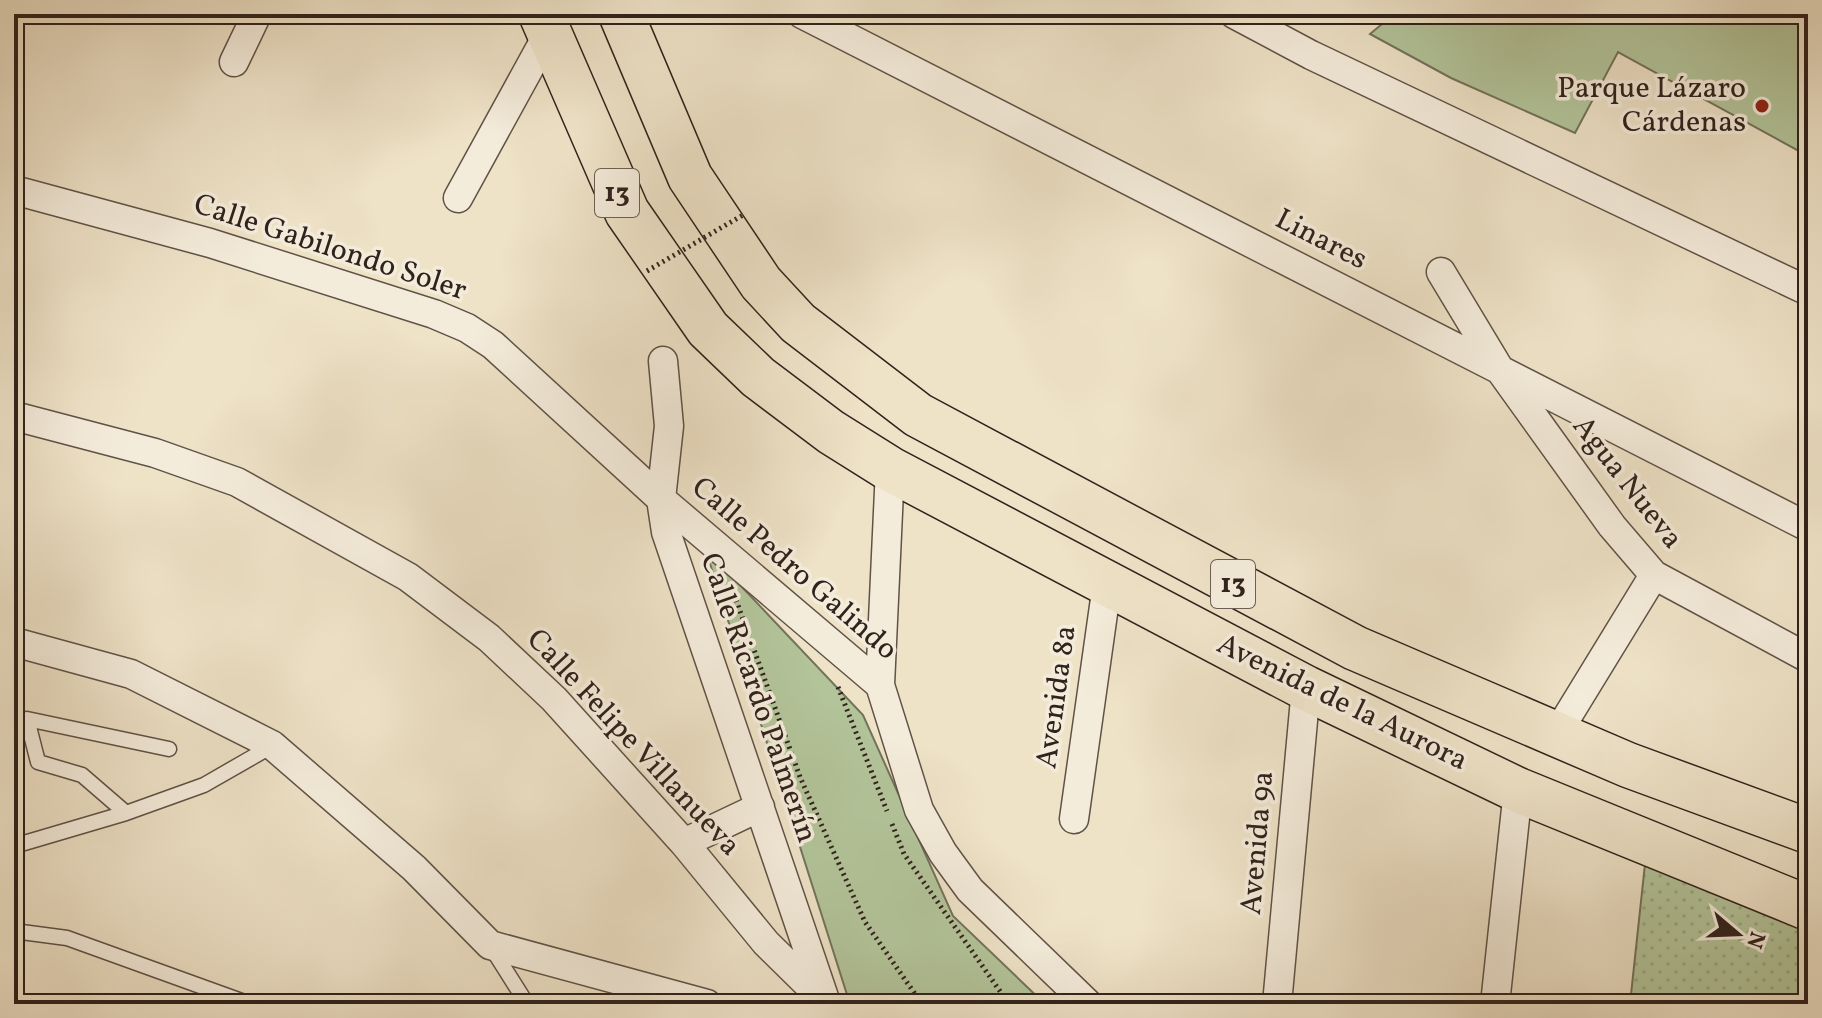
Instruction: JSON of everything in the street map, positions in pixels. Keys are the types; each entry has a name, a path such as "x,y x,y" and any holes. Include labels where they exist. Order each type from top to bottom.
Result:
{"main road":[{"name":"Avenida de la Aurora","path":"621,14 690,177 761,283 798,323 918,415 1355,648 1556,735 1808,831"},
{"name":"13","path":"544,24 627,212 708,329 758,377 831,432 890,469"},
{"name":"Avenida de la Aurora","path":"890,469 1306,688 1518,790 1808,908"}],"street":[{"path":"234,62 257,14"},
{"name":"Linares","path":"802,14 1808,527"},
{"path":"1234,14 1311,55 1808,291"},
{"path":"458,198 544,24"},
{"name":"Calle Gabilondo Soler","path":"14,190 210,243 454,321 493,345 661,499"},
{"name":"Agua Nueva","path":"1441,272 1500,370 1612,526 1654,575 1808,658"},
{"name":"Calle Ricardo Palmerín","path":"663,361 669,426 661,499 670,547 826,1003"},
{"name":"Calle Felipe Villanueva","path":"14,416 155,453 237,482 408,577 489,638 554,699 684,843 766,943 826,1003"},
{"path":"880,685 890,469"},
{"name":"Calle Pedro Galindo","path":"661,499 880,685 919,810 943,853 970,890 1088,1004"},
{"path":"1556,735 1654,575"},
{"name":"Avenida 8a","path":"1074,819 1107,585"},
{"path":"14,642 131,674 272,745 414,868 490,945 707,1004"},
{"name":"Avenida 9a","path":"1277,1004 1306,688"},
{"path":"1495,1004 1518,790"},
{"path":"684,843 760,807"}],"lane":[{"path":"126,813 82,775 38,762 27,719 169,749"},
{"path":"14,846 126,813 204,785 272,745"},
{"path":"14,931 67,938 250,1004"},
{"path":"490,945 527,1004"}],"path":[{"path":"647,271 743,215"},
{"path":"717,546 800,777 858,907 922,1004"}],"green space":[{"name":"Parque Lázaro Cárdenas","path":"1394,14 1808,14 1808,156 1618,52 1575,133 1451,78 1370,34"},
{"path":"705,548 863,715 953,916 1045,1004 850,1004"},
{"path":"1645,864 1808,930 1808,1004 1630,1004"}],"place":[{"name":"Parque Lázaro Cárdenas","path":"1762,106"}]}
